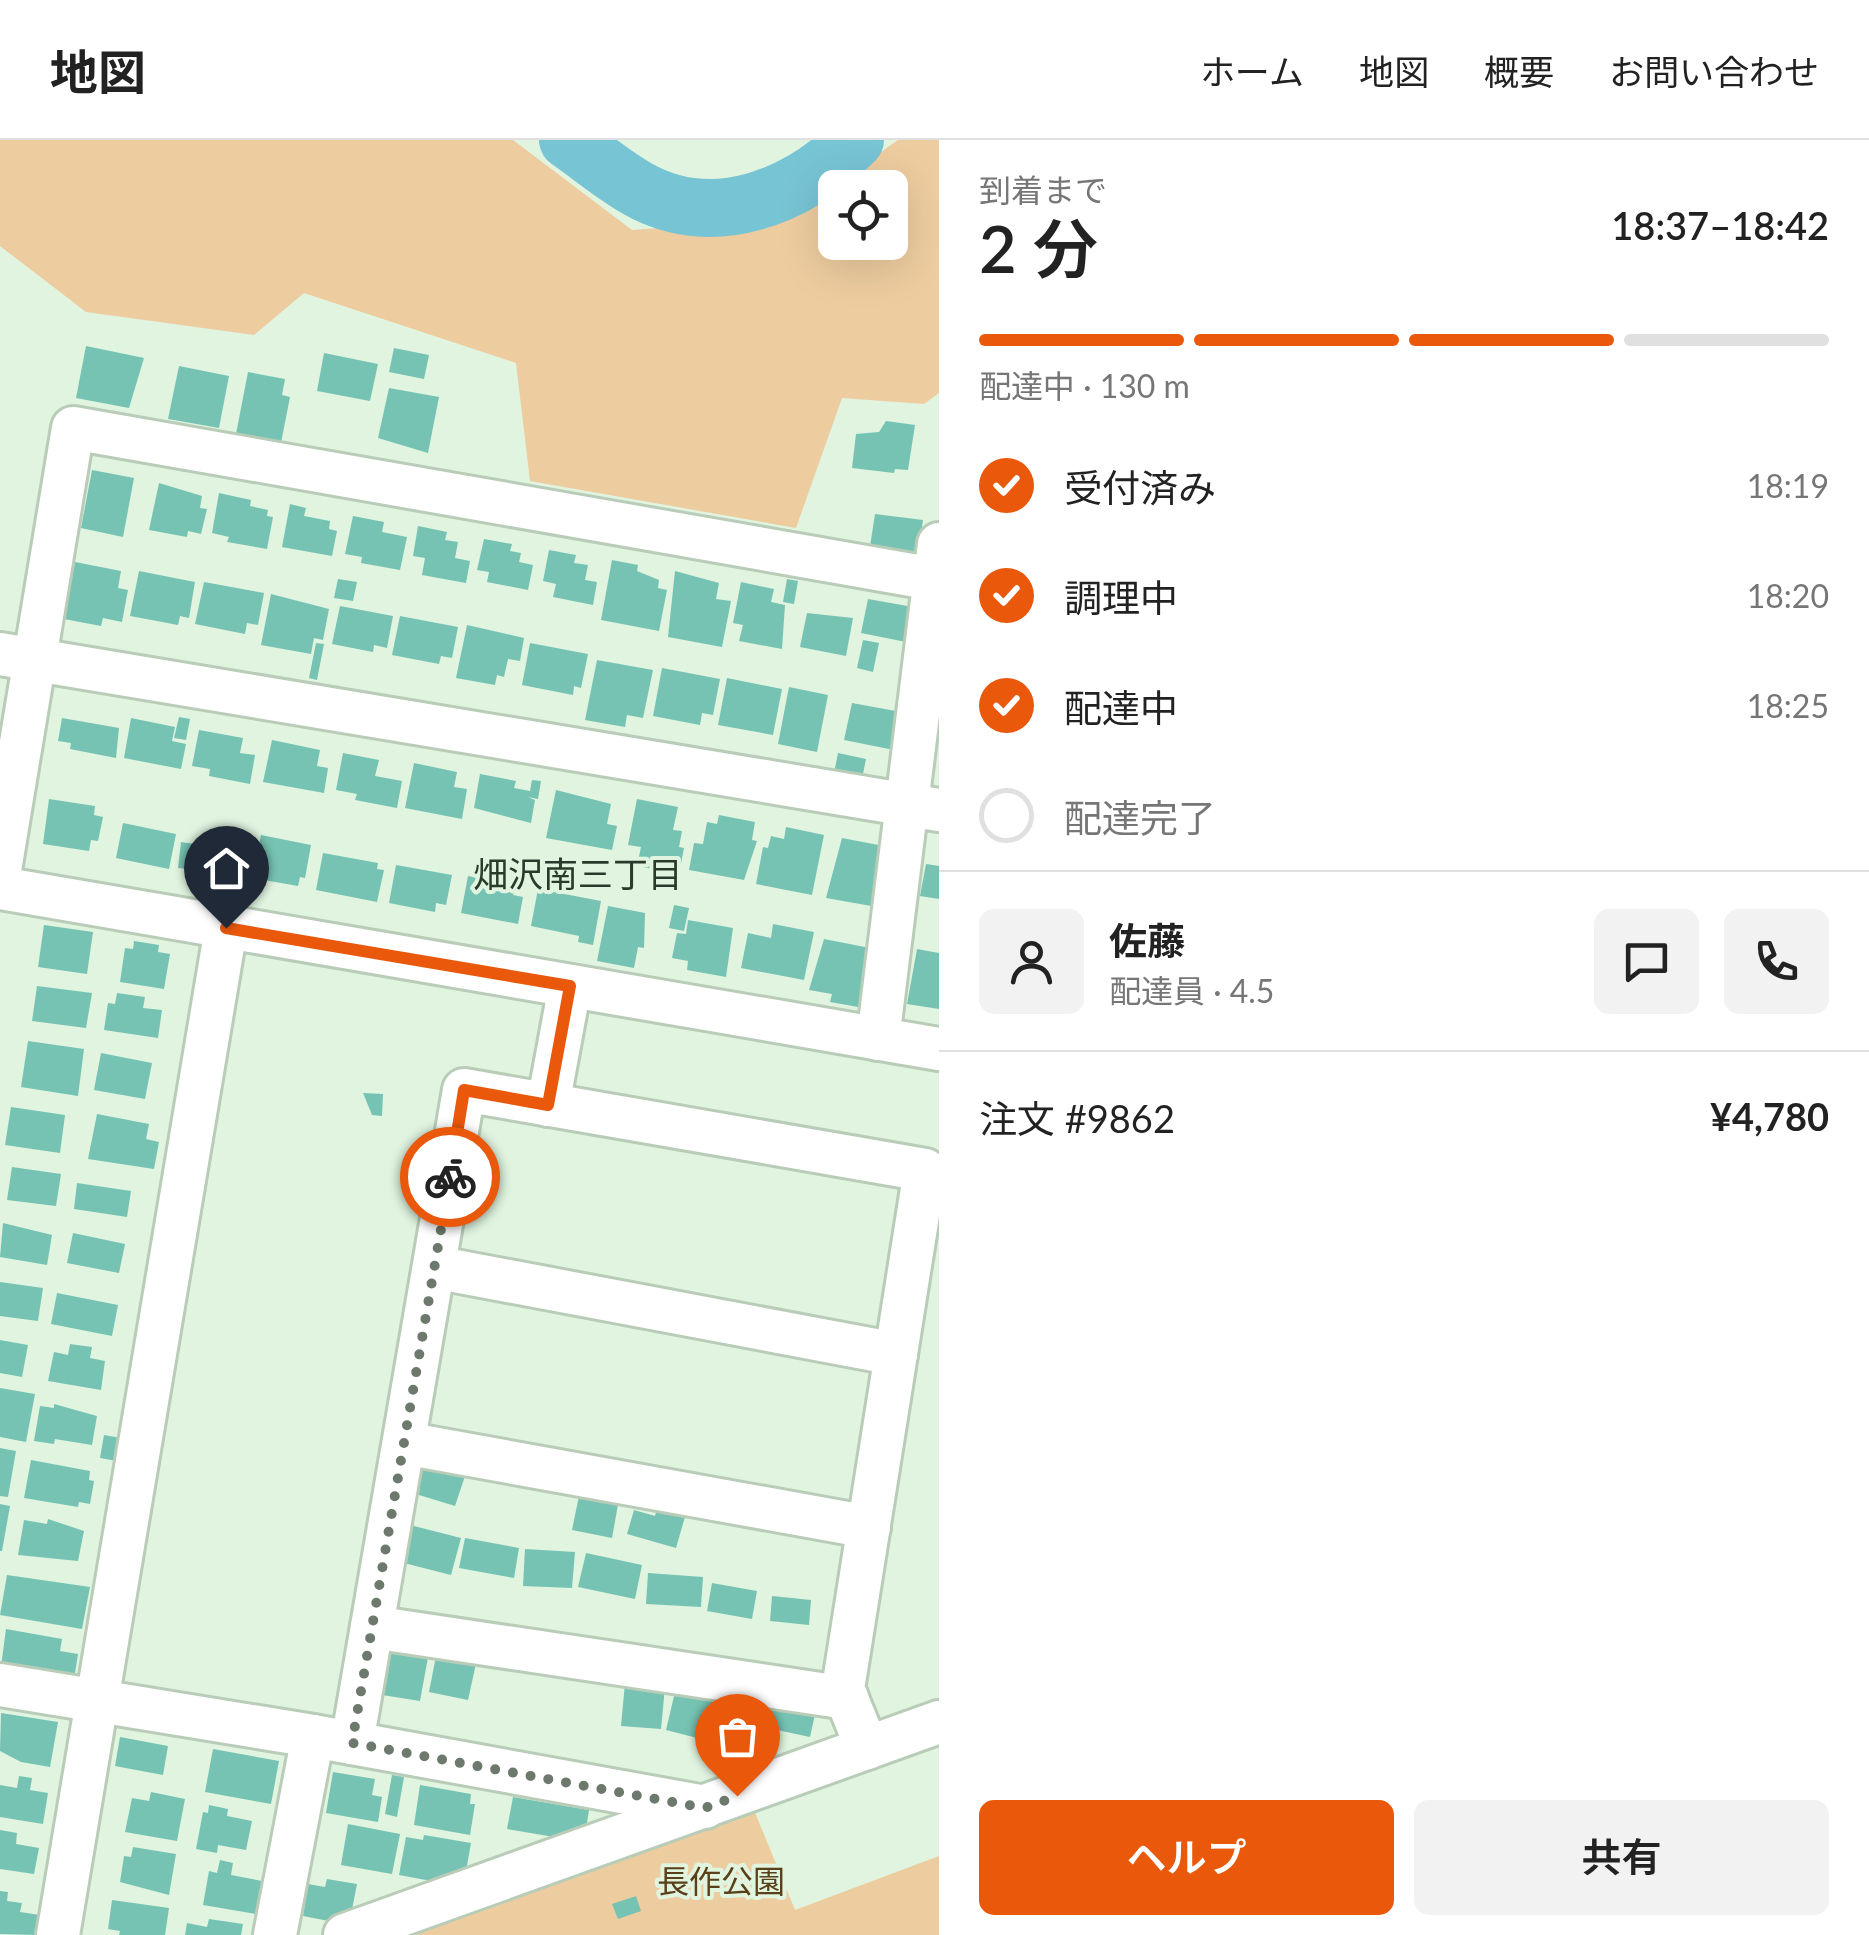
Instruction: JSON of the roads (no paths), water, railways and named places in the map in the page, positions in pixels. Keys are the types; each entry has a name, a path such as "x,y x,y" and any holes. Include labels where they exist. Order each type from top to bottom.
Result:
{"street":[{"path":"0,870 18,657 72,428 936,562 921,806 878,1039"},
{"path":"18,657 921,806"},
{"path":"0,888 939,1048"},
{"path":"58,1935 226,928"},
{"path":"548,1105 570,986"},
{"path":"275,1935 333,1740 372,1627 464,1090 925,1170 843,1689 867,1748"},
{"path":"434,1267 896,1354"},
{"path":"404,1442 869,1527"},
{"path":"372,1627 847,1698"},
{"path":"0,1686 333,1740 705,1808"},
{"path":"345,1935 403,1925 939,1722"}],"waterway":[{"path":"568,140 638,189 667,202 696,207 754,202 782,191 833,160 855,140"}],"district":[{"name":"畑沢南三丁目","path":"578,873"}],"park label":[{"name":"長作公園","path":"721,1880"}]}
